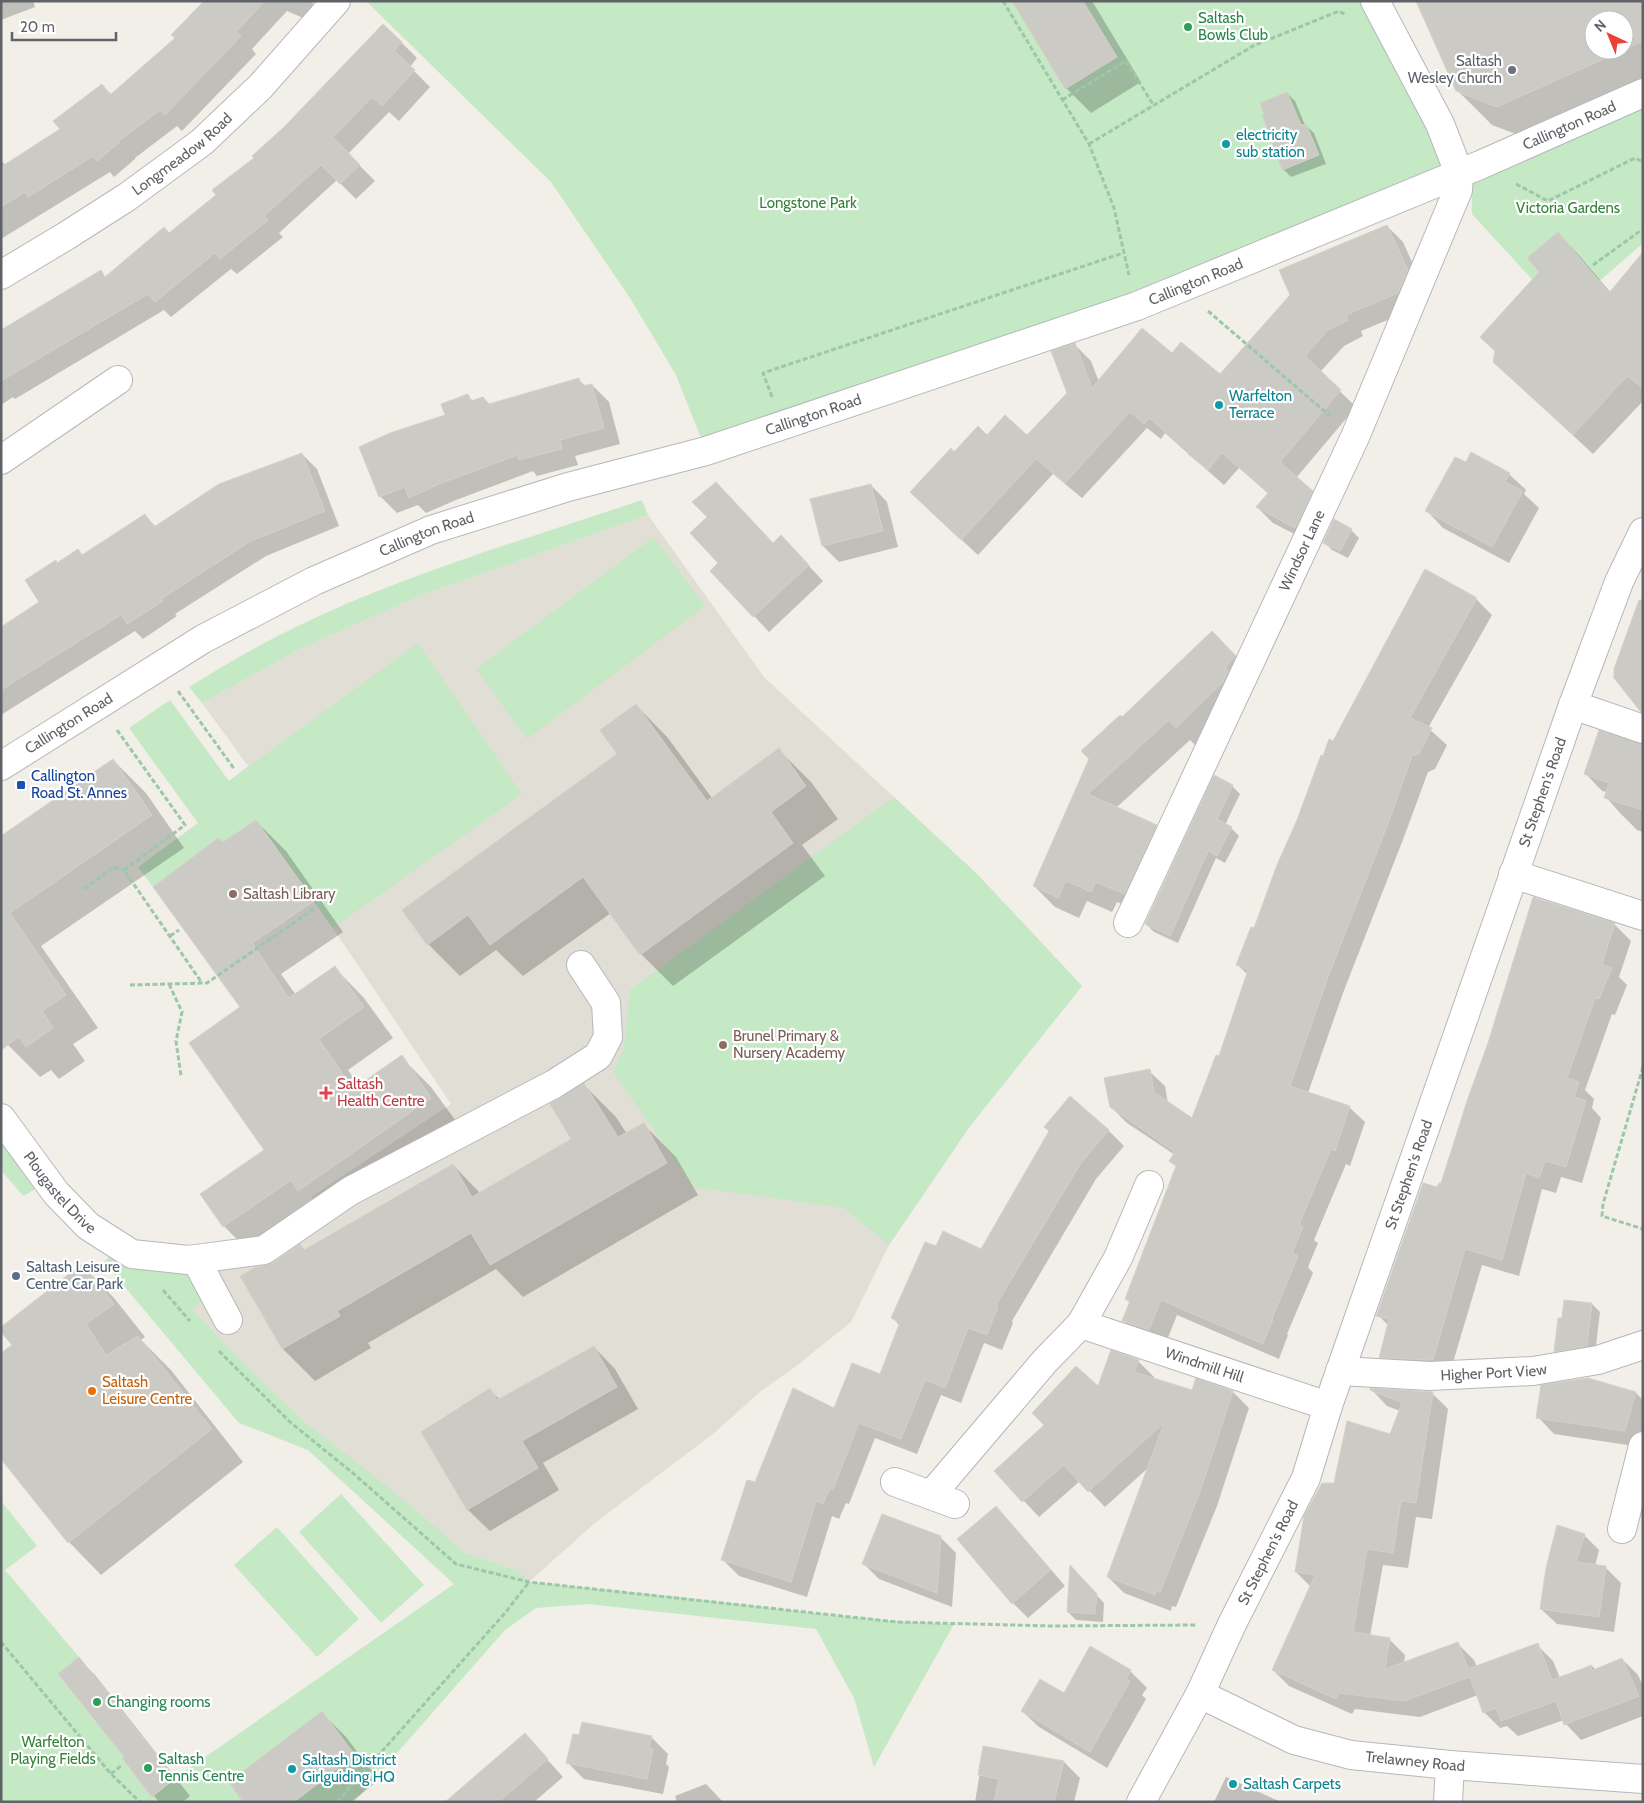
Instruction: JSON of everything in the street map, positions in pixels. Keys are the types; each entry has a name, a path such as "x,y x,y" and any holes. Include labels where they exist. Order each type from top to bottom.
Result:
{"street":[{"name":"Longmeadow Road","path":"1,274 66,236 126,197 202,142 260,87 336,1"},
{"path":"1375,1 1440,124 1459,173"},
{"name":"Callington Road","path":"1,766 204,640 314,581 431,530 568,488 706,451 1137,306 1480,165 1643,94"},
{"name":"Windsor Lane","path":"1128,923 1355,438 1458,190 1459,173"},
{"path":"1,460 118,380"},
{"name":"St Stephen's Road","path":"1141,1802 1200,1694 1232,1624 1306,1478 1328,1406 1512,874 1618,582 1643,532"},
{"path":"1573,705 1643,729"},
{"path":"1512,874 1643,916"},
{"path":"132,1254 196,1260 264,1250 350,1191 554,1084 598,1056 608,1037 606,1003 581,965"},
{"name":"Plougastel Drive","path":"1,1118 56,1194 88,1226 132,1254"},
{"path":"895,1482 943,1499 1044,1361 1081,1324 1118,1258 1149,1185"},
{"path":"196,1260 228,1320"},
{"name":"Windmill Hill","path":"1081,1324 1328,1406"},
{"name":"Higher Port View","path":"1340,1371 1430,1376 1533,1371 1598,1360 1643,1345"},
{"path":"1622,1529 1643,1446"},
{"name":"Trelawney Road","path":"1200,1694 1294,1740 1351,1755 1450,1765 1643,1779"},
{"path":"1448,1802 1450,1765"}],"path":[{"path":"782,425 763,373 1123,253 1114,208 1089,144 1003,1"},
{"path":"1089,144 1253,46 1339,11 1347,16"},
{"path":"1062,100 1126,60 1154,106"},
{"path":"1548,202 1635,158 1643,162"},
{"path":"1593,266 1643,230"},
{"path":"1181,288 1355,438"},
{"path":"159,667 235,770"},
{"path":"99,705 185,825 124,870"},
{"path":"84,889 114,867 124,870 202,982"},
{"path":"130,985 207,983 318,906"},
{"path":"170,936 179,930"},
{"path":"169,984 182,1012 176,1041 181,1076"},
{"path":"1643,1067 1603,1204 1602,1216 1643,1229"},
{"path":"132,1254 192,1322"},
{"path":"217,1348 290,1422 354,1474 456,1564 528,1582 897,1622 1050,1626 1179,1625"},
{"path":"337,1802 505,1613 528,1582"},
{"path":"1,1642 111,1774 140,1802"},
{"path":"111,1774 122,1765"}],"shaded area":[{"name":"Brunel Primary & Nursery Academy","path":"648,515 764,677 977,874 1082,986 970,1126 889,1245 851,1322 795,1367 761,1391 713,1434 596,1522 529,1582 519,1571 464,1552 306,1423 192,1309 218,1289 205,1259 264,1250 320,1211 311,1197 451,1104 343,943 229,781 248,766 202,703 302,648 419,596"}],"green space":[{"name":"Longstone Park","path":"366,1 1375,1 1459,173 706,451 676,375 630,298 551,182"},
{"name":"Victoria Gardens","path":"1643,91 1643,243 1563,313 1472,214 1471,169"},
{"path":"642,500 648,515 419,596 302,648 202,703 189,687 284,633 382,589 424,573"},
{"path":"654,537 705,606 527,739 476,669"},
{"path":"418,643 522,794 333,928 256,820 223,842 218,838 153,887 138,867 198,823 129,728 170,700 229,781"},
{"path":"894,797 977,874 1082,986 970,1126 889,1245 844,1208 694,1187 613,1072 624,1047 630,990"},
{"path":"1,1118 43,1176 34,1190 23,1196 1,1170"},
{"name":"Warfelton Playing Fields","path":"120,1246 188,1260 207,1298 192,1309 306,1423 393,1491 464,1552 519,1571 529,1582 860,1618 954,1624 874,1767 854,1698 816,1629 588,1604 536,1608 505,1630 354,1802 1,1802 1,1501 37,1546 5,1570 79,1657 58,1675 115,1746 152,1797 175,1778 454,1584 308,1450 239,1423 104,1262"},
{"path":"341,1494 424,1585 381,1623 299,1532"},
{"path":"277,1527 359,1619 317,1657 234,1565"}],"building":[{"path":"204,1 265,1 236,32 241,36 165,115 160,110 119,141 97,161 93,156 28,197 25,192 1,207 1,167 60,129 53,121 102,84 110,95 175,38 171,35"},
{"path":"1012,1 1083,1 1117,57 1065,89"},
{"name":"Saltash Wesley Church","path":"1416,1 1643,1 1643,41 1634,45 1634,10 1584,10 1584,60 1601,60 1497,107 1456,91"},
{"path":"383,24 402,42 394,51 415,70 382,106 372,97 333,137 360,165 340,184 321,165 264,216 268,220 220,259 215,253 155,302 148,294 1,381 1,330 101,270 105,277 164,227 169,233 216,195 212,190 254,158 252,156 284,127"},
{"path":"1287,92 1301,125 1306,124 1319,155 1282,170 1262,115 1264,114 1260,103"},
{"path":"1387,225 1408,270 1398,293 1346,315 1348,320 1328,330 1305,356 1341,390 1280,462 1313,491 1295,528 1256,507 1269,492 1222,453 1208,470 1149,418 1144,424 1130,412 1065,483 1036,459 961,540 910,492 951,448 954,452 978,426 987,435 1005,415 1027,435 1067,393 1051,351 1075,343 1092,388 1142,328 1172,353 1181,342 1220,374 1290,295 1279,270"},
{"path":"1558,232 1609,293 1643,252 1643,388 1627,376 1573,435 1493,362 1495,351 1480,337 1539,272 1527,258"},
{"path":"579,378 581,386 592,384 604,428 560,440 562,449 519,460 518,455 439,484 409,498 405,487 379,497 359,447 390,433 445,415 441,404 468,394 471,401 483,397 489,404"},
{"path":"1471,452 1510,473 1505,482 1523,491 1492,547 1425,511 1455,457 1466,462"},
{"path":"302,453 325,511 251,541 161,599 163,601 127,624 121,615 1,690 1,627 39,602 25,580 56,560 57,563 78,549 82,555 145,514 154,527 219,484"},
{"path":"716,482 773,543 781,535 809,565 753,617 710,571 718,563 690,533 707,517 692,502"},
{"path":"871,484 883,531 822,546 810,499"},
{"path":"1334,519 1352,529 1340,551 1323,543"},
{"path":"1425,569 1477,598 1410,718 1432,728 1419,754 1412,756 1389,821 1328,977 1290,1086 1350,1106 1335,1151 1331,1149 1299,1225 1303,1227 1292,1253 1298,1256 1263,1344 1161,1300 1149,1330 1122,1321 1130,1301 1125,1299 1176,1166 1169,1161 1175,1152 1110,1107 1104,1078 1150,1069 1154,1092 1192,1118 1216,1055 1219,1056 1248,970 1236,965 1251,927 1254,928 1321,755 1323,756 1329,739 1333,741"},
{"path":"1639,600 1643,600 1643,712 1640,711 1614,678 1614,669"},
{"path":"1212,631 1236,656 1225,668 1228,671 1223,682 1176,728 1169,720 1088,794 1157,825 1124,894 1096,882 1091,892 1066,881 1058,898 1033,886 1089,759 1081,751 1120,715 1122,717"},
{"path":"636,704 707,801 779,748 806,786 771,812 793,843 640,955 583,877 490,945 468,915 427,945 402,910 617,754 600,730"},
{"path":"1599,730 1643,744 1643,810 1604,798 1609,783 1584,774"},
{"path":"113,759 152,815 10,913 66,995 42,1011 53,1028 26,1047 19,1037 1,1050 1,836"},
{"path":"1214,775 1233,785 1217,819 1232,827 1217,856 1208,851 1170,936 1145,924"},
{"name":"Saltash Health Centre","path":"256,820 314,901 252,943 289,998 335,966 364,1007 319,1039 353,1089 402,1055 431,1098 298,1191 291,1180 223,1227 200,1194 264,1150 189,1043 240,1007 153,887 218,838 223,842"},
{"path":"1533,897 1615,923 1602,964 1612,968 1599,999 1595,998 1567,1078 1579,1082 1574,1097 1586,1101 1566,1167 1545,1161 1539,1178 1526,1173 1502,1260 1465,1249 1433,1360 1379,1358 1389,1319 1376,1316 1423,1183 1437,1187 1441,1183 1488,1043"},
{"path":"584,1083 618,1137 644,1123 667,1163 490,1265 471,1233 337,1311 340,1316 282,1349 240,1276 256,1267 273,1263 300,1244 304,1250 453,1164 472,1197 571,1139 550,1104"},
{"path":"1070,1096 1109,1130 1081,1163 996,1305 998,1306 987,1335 968,1328 945,1388 925,1380 901,1439 859,1423 833,1489 830,1488 823,1504 816,1501 791,1582 721,1560 747,1480 755,1482 793,1388 834,1408 852,1363 880,1374 900,1322 891,1318 925,1242 936,1246 943,1231 981,1249 1049,1131 1044,1127"},
{"name":"Saltash Leisure Centre","path":"82,1264 114,1304 86,1324 106,1355 138,1336 212,1429 68,1543 1,1459 1,1353 12,1345 1,1332 1,1327"},
{"path":"1564,1300 1592,1303 1587,1346 1554,1352 1558,1318 1562,1318"},
{"path":"594,1346 617,1387 522,1441 538,1468 467,1510 421,1432 490,1388 497,1400"},
{"path":"1111,1350 1139,1360 1134,1372 1192,1390 1196,1378 1233,1391 1201,1489 1160,1592 1156,1591 1155,1595 1107,1577 1164,1423 1088,1492 1064,1465 1022,1502 994,1471 1044,1425 1032,1413 1076,1366 1098,1386"},
{"path":"1588,1378 1636,1392 1625,1431 1536,1418 1541,1385"},
{"path":"1370,1388 1433,1392 1416,1503 1401,1501 1393,1553 1367,1549 1353,1632 1390,1638 1385,1669 1458,1642 1468,1669 1538,1643 1552,1680 1592,1665 1591,1671 1622,1658 1639,1696 1564,1725 1556,1701 1501,1721 1496,1708 1483,1713 1470,1677 1404,1701 1339,1693 1336,1699 1272,1670 1315,1575 1295,1572 1304,1516 1322,1483 1334,1483 1347,1421 1390,1434 1402,1403 1370,1390"},
{"path":"996,1506 1050,1570 1012,1604 957,1539"},
{"path":"882,1514 941,1536 937,1593 862,1564"},
{"path":"1557,1525 1585,1534 1576,1562 1606,1566 1599,1617 1540,1609 1546,1568"},
{"path":"1070,1565 1097,1594 1095,1614 1067,1612"},
{"path":"1090,1646 1131,1670 1126,1679 1130,1681 1090,1752 1021,1711 1040,1679 1064,1693"},
{"path":"79,1657 175,1778 152,1797 122,1758 124,1757 58,1674"},
{"name":"Saltash District Girlguiding HQ","path":"322,1711 355,1755 294,1802 243,1802 229,1782"},
{"path":"582,1722 652,1736 649,1748 653,1749 647,1779 566,1763 573,1734 579,1735"},
{"path":"525,1733 548,1759 516,1787 498,1802 445,1802"},
{"path":"983,1746 1064,1761 1054,1802 994,1802 999,1779 978,1775"}],"place":[{"name":"Saltash Bowls Club","path":"1188,27"},
{"name":"Saltash Wesley Church","path":"1512,70"},
{"name":"electricity sub station","path":"1226,144"},
{"name":"Warfelton Terrace","path":"1219,405"},
{"name":"Callington Road St. Annes","path":"21,785"},
{"name":"Saltash Library","path":"233,894"},
{"name":"Brunel Primary & Nursery Academy","path":"723,1045"},
{"name":"Saltash Health Centre","path":"326,1093"},
{"name":"Saltash Leisure Centre Car Park","path":"16,1276"},
{"name":"Saltash Leisure Centre","path":"92,1391"},
{"name":"Changing rooms","path":"97,1702"},
{"name":"Saltash Tennis Centre","path":"148,1768"},
{"name":"Saltash District Girlguiding HQ","path":"292,1769"},
{"name":"Saltash Carpets","path":"1233,1784"}]}
